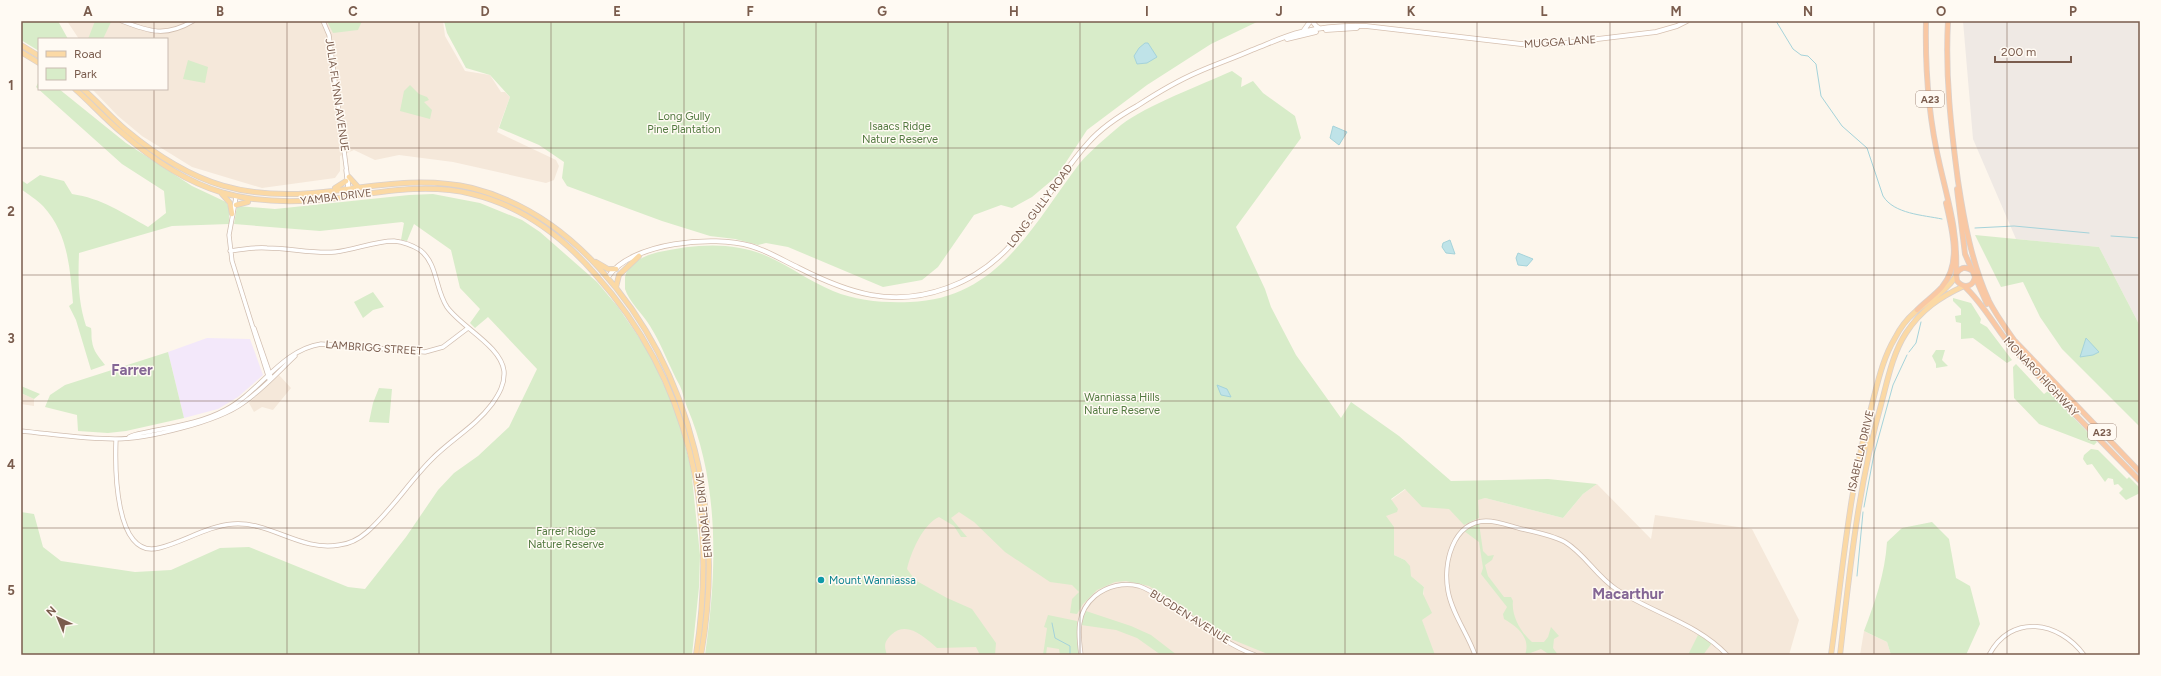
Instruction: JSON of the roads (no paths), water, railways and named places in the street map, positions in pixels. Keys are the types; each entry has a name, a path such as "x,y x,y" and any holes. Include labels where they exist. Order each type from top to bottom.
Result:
{"highway":[{"name":"A23","path":"1926,21 1928,86 1940,166 1958,248 1956,275 1958,283 1964,286"},
{"name":"MONARO HIGHWAY","path":"1948,21 1948,80 1953,145 1965,254 1997,322 2008,337 2014,340"},
{"name":"MONARO HIGHWAY","path":"1953,145 1964,212 1978,273 1994,310 2014,340 2140,472"},
{"path":"1917,310 1942,288 1949,276 1953,264 1953,238 1940,166"},
{"path":"1956,275 1964,268 1974,273 1972,283 1964,286"},
{"name":"MONARO HIGHWAY","path":"1964,286 1984,306 1995,325 2016,352 2140,481"}],"main road":[{"name":"MUGGA LANE","path":"1312,31 1345,25 1384,28 1521,44 1544,45 1662,32 1687,21"},
{"path":"1299,33 1308,28 1311,22 1322,28"},
{"name":"MUGGA LANE","path":"1312,31 1343,28 1384,28"},
{"name":"LONG GULLY ROAD","path":"608,277 632,257 650,250 717,240 736,242 764,250 839,287 873,297 895,297 932,293 956,285 990,266 1014,243 1083,148 1101,130 1119,116 1177,82 1251,50 1299,33 1312,31"},
{"name":"LONG GULLY ROAD","path":"1251,50 1312,31"},
{"path":"21,45 38,55"},
{"path":"21,52 38,62"},
{"name":"YAMBA DRIVE","path":"76,90 137,146 173,170 221,193 256,201 299,202 426,189 470,193 516,210 554,234 602,281"},
{"name":"YAMBA DRIVE","path":"85,90 120,124 148,147 181,168 210,182 250,193 285,195 413,182 465,187 519,205 558,229 587,255 608,277"},
{"path":"322,192 339,187 348,179 358,187"},
{"path":"210,182 232,191 236,197 250,193"},
{"path":"342,197 349,189 354,192 368,194"},
{"path":"221,193 230,202 232,214"},
{"path":"236,205 256,201"},
{"path":"560,239 578,252 601,276 608,277 609,284 630,312 632,319"},
{"name":"LONG GULLY ROAD","path":"608,277 650,250"},
{"path":"587,255 604,267 611,270 616,269"},
{"path":"616,288 616,282 619,275 639,256"},
{"name":"ISABELLA DRIVE","path":"1831,655 1852,492 1869,414 1888,350 1902,326 1917,310 1943,292 1956,275"},
{"name":"ERINDALE DRIVE","path":"608,277 642,324 665,366 683,408 696,453 705,502 709,556 707,611 702,655"},
{"name":"ERINDALE DRIVE","path":"602,281 632,319 655,357 672,395 686,436 694,468 701,511 704,569 703,593 696,655"},
{"name":"ISABELLA DRIVE","path":"1840,655 1852,545 1871,444 1876,421 1899,346 1917,319 1931,305 1964,286"},
{"path":"1852,492 1863,450 1871,444 1867,438 1869,414"},
{"path":"1867,429 1872,431 1876,421"}],"street":[{"path":"122,21 143,29 162,32 176,29 193,21"},
{"name":"JULIA FLYNN AVENUE","path":"323,21 329,36 349,189"},
{"path":"1311,22 1312,31"},
{"path":"232,214 236,205 236,197"},
{"path":"236,197 229,235 230,251 270,377"},
{"path":"116,439 116,484 118,496 127,531 132,539 144,548 160,548 215,527 234,524 260,527 312,545 327,547 348,544 370,530 430,461 483,415 501,389 504,372 500,360 492,350 452,314 444,302 428,259 418,249 408,244 389,242 336,252 267,248 230,251"},
{"name":"LAMBRIGG STREET","path":"21,431 116,439 151,434 216,418 243,403 298,352 305,348 321,344 425,352 443,347 468,328"},
{"path":"1475,655 1450,601 1447,574 1451,549 1458,534 1470,525 1485,521 1542,534 1565,542 1577,551 1614,588 1700,632 1715,643 1727,655"},
{"name":"BUGDEN AVENUE","path":"1081,655 1078,629 1080,619 1087,605 1098,594 1119,585 1130,585 1149,590 1232,644 1255,655"},
{"path":"1989,655 1996,644 2011,633 2024,628 2036,627 2054,630 2065,635 2084,655"}],"water":[{"path":"1145,43 1148,43 1157,57 1147,63 1137,64 1134,56 1139,48"},
{"path":"1333,126 1347,132 1339,145 1330,138"},
{"path":"1450,240 1455,254 1446,253 1442,247 1443,243"},
{"path":"1518,253 1533,259 1527,266 1518,265 1516,258"},
{"path":"2086,338 2099,352 2093,355 2080,357"},
{"path":"1217,385 1227,389 1231,397 1221,395"}],"waterway":[{"path":"1776,21 1793,49 1801,55 1808,56 1816,64 1821,96 1842,126 1867,148 1883,196 1888,202 1894,207 1910,213 1942,219"},
{"path":"1975,228 2014,226 2089,233"},
{"path":"2111,236 2140,238"},
{"path":"1909,352 1916,343 1921,322"},
{"path":"1864,507 1874,454 1893,385 1907,355"},
{"path":"1857,576 1863,512"},
{"path":"1052,623 1055,638 1070,646 1070,655"}],"place":[{"name":"Mount Wanniassa","path":"821,580"}],"district":[{"name":"Farrer","path":"132,370"},
{"name":"Macarthur","path":"1628,594"}],"park label":[{"name":"Long Gully Pine Plantation","path":"684,122"},
{"name":"Isaacs Ridge Nature Reserve","path":"900,132"},
{"name":"Wanniassa Hills Nature Reserve","path":"1122,403"},
{"name":"Farrer Ridge Nature Reserve","path":"566,537"}]}
